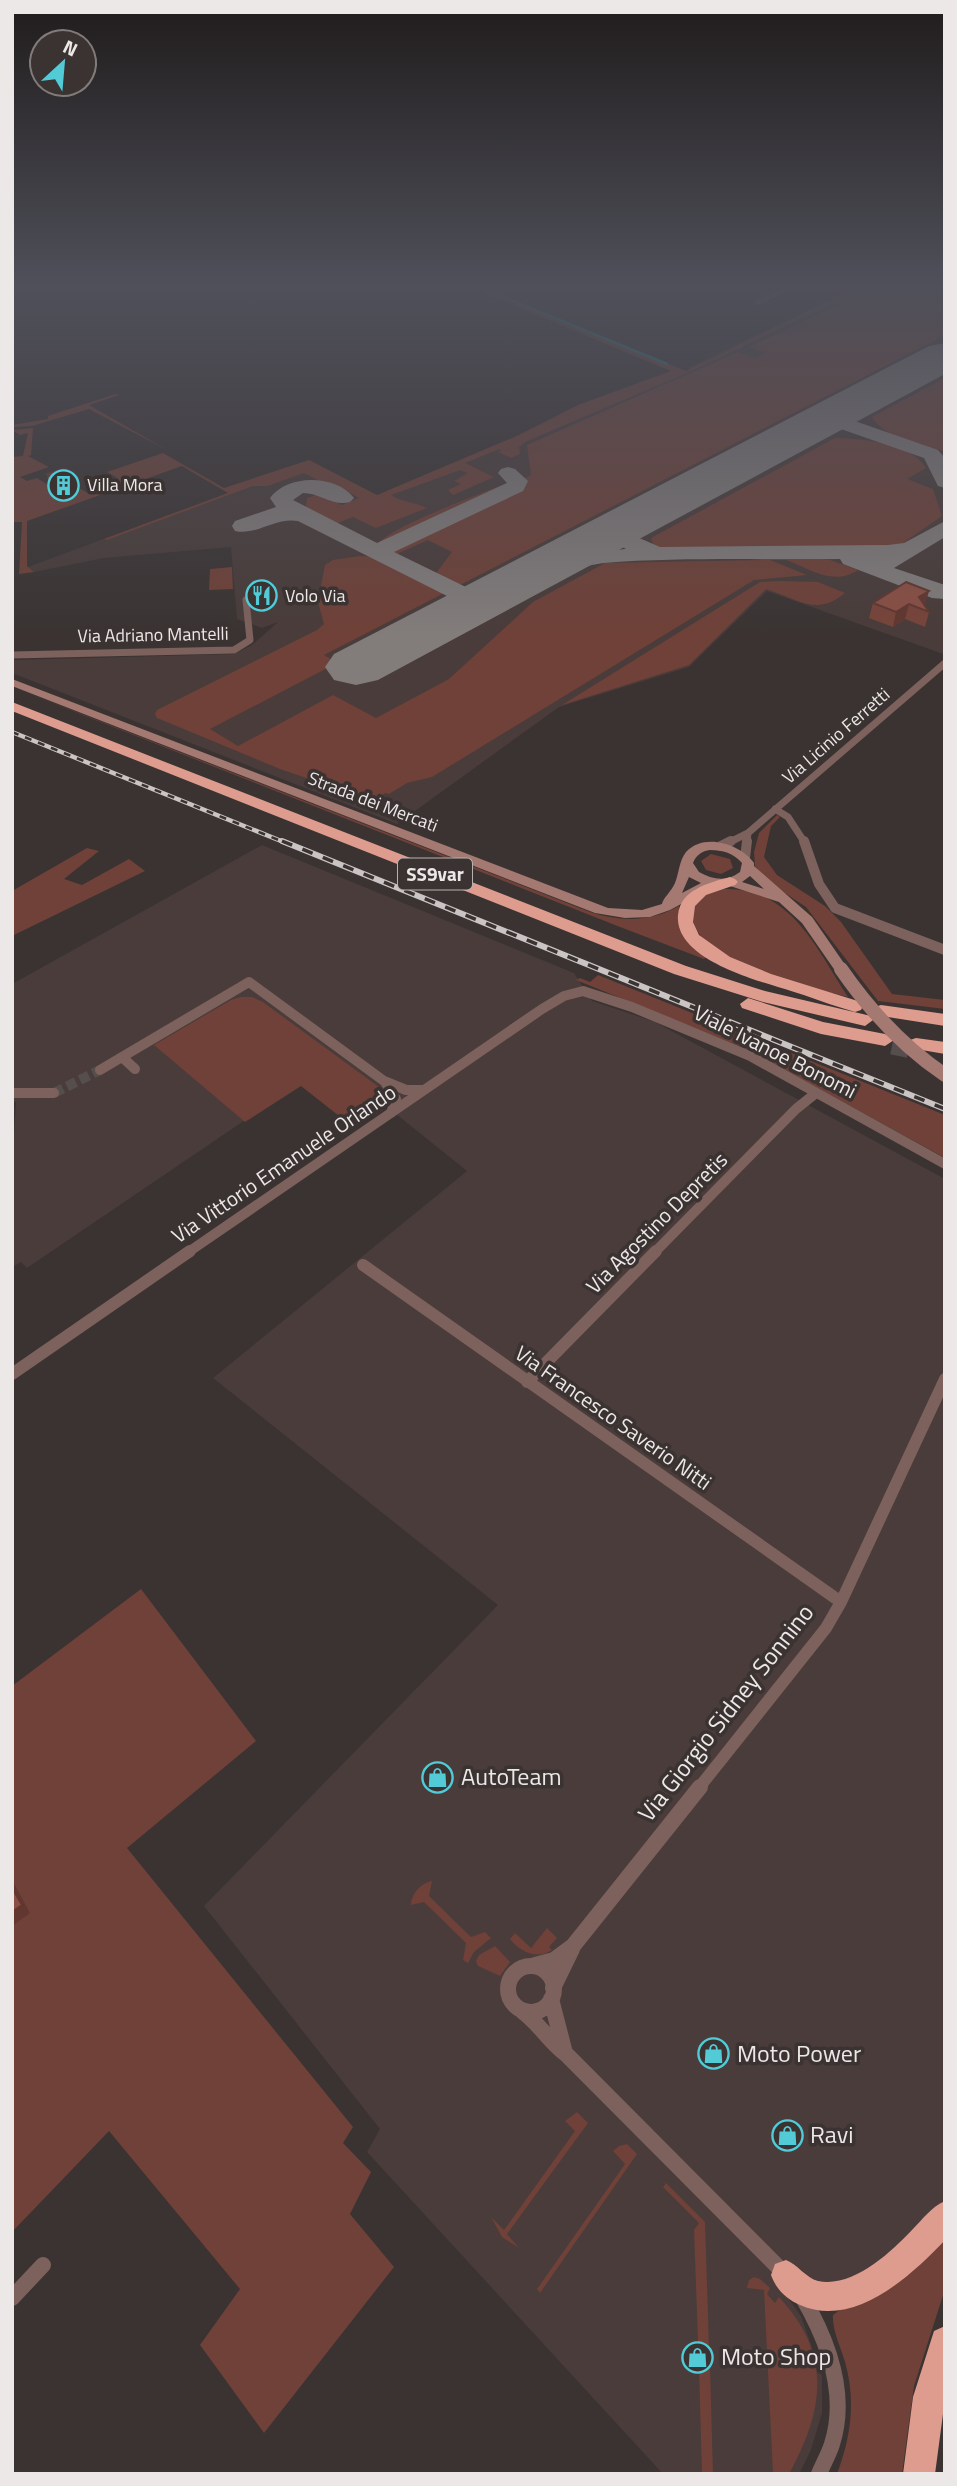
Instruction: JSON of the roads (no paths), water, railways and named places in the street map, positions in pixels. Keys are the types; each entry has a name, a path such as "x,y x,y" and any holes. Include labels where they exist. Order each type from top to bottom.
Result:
{"highway":[{"name":"SS9var","path":"12,696 687,961 769,986 855,1006 741,971 716,958 702,946 687,924 686,906 701,892 725,883"},
{"name":"SS9var","path":"12,706 577,930 726,986 865,1020"},
{"path":"577,930 640,961 740,1002 794,1020 888,1043"},
{"path":"881,1011 945,1020"},
{"path":"894,1024 945,1031"},
{"path":"945,1048 921,1049 945,1056"},
{"path":"786,2276 803,2291 818,2297 832,2297 857,2289 903,2258 945,2216"},
{"path":"919,2474 929,2397 945,2342"}],"street":[{"name":"Via Adriano Mantelli","path":"12,656 234,650 250,640 246,600"},
{"name":"Via Licinio Ferretti","path":"720,846 748,833 945,663"},
{"name":"Strada dei Mercati","path":"12,680 605,907 639,909 663,903 680,887 687,863"},
{"name":"Strada dei Mercati","path":"12,680 600,911 623,914 652,912 697,888 743,877 747,863"},
{"path":"775,809 788,816 797,826 823,893 835,908 945,950"},
{"path":"747,863 748,833"},
{"path":"781,899 701,879 687,863 688,857 701,848 730,848 781,899 807,920 866,1005 888,1031 945,1075"},
{"path":"100,1070 248,982 383,1080 410,1091 429,1087"},
{"name":"Via Vittorio Emanuele Orlando","path":"12,1374 548,1005 564,996 580,992"},
{"name":"Viale Ivanoe Bonomi","path":"580,992 605,996 718,1041 945,1164"},
{"path":"122,1057 135,1069"},
{"path":"383,1080 396,1099 394,1109 387,1117"},
{"path":"12,1093 54,1093"},
{"name":"Via Agostino Depretis","path":"527,1382 786,1119 816,1093"},
{"name":"Via Francesco Saverio Nitti","path":"363,1265 841,1602"},
{"name":"Via Giorgio Sidney Sonnino","path":"535,1965 554,1960 573,1946 812,1647 841,1602 945,1379"},
{"name":"Via Giorgio Sidney Sonnino","path":"552,1996 573,1946"},
{"path":"567,2056 555,2022 550,1977 535,1965 518,1968 510,1983 511,1998 522,2011 537,2022 550,2042 786,2276 802,2296 819,2326 835,2377 835,2426 831,2446 819,2474"},
{"path":"522,2011 535,2013 547,2006 552,1996"},
{"path":"12,2298 43,2265"}],"tunnel":[{"path":"892,1046 925,1053"},
{"path":"54,1093 100,1070"}],"railway":[{"path":"12,732 286,843"},
{"path":"282,841 945,1109"}],"place":[{"name":"Villa Mora","path":"64,485"},
{"name":"Volo Via","path":"262,596"},
{"name":"AutoTeam","path":"438,1777"},
{"name":"Moto Power","path":"714,2054"},
{"name":"Ravi","path":"787,2135"},
{"name":"Moto Shop","path":"698,2357"}]}
